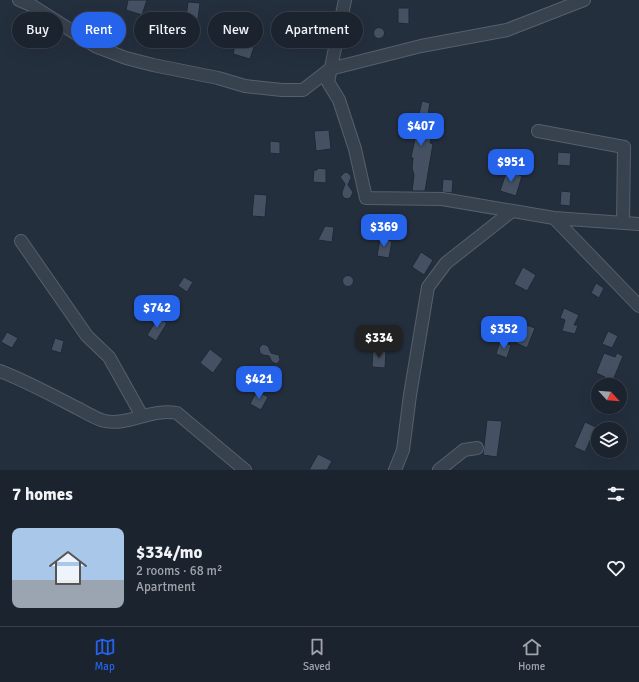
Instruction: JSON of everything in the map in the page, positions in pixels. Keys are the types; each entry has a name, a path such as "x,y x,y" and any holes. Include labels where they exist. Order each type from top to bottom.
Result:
{"street":[{"path":"19,0 31,4 97,47 126,58 218,78 245,86 282,90 303,90 330,69 421,46 507,30 584,0"},
{"path":"345,0 328,82 339,100 356,149 366,198 442,199 554,218 639,224"},
{"path":"538,130 624,147 622,223"},
{"path":"399,470 428,286 446,263 512,211"},
{"path":"554,218 639,306"},
{"path":"21,241 87,336 109,357 142,416"},
{"path":"0,371 104,421 117,422 142,416 169,412 177,413 245,470"},
{"path":"439,470 464,450 477,448"}],"building":[{"path":"128,0 147,0 143,12 134,12 126,10"},
{"path":"188,2 200,3 199,12 187,12"},
{"path":"398,8 409,8 409,24 398,23"},
{"path":"379,27 383,29 385,33 383,37 379,39 375,37 373,33 375,29"},
{"path":"234,48 254,48 250,59 233,54"},
{"path":"422,101 430,103 427,120 434,121 430,143 433,144 425,191 412,191 414,175 412,168 413,158 411,157 416,130 404,132 400,125 406,121 416,127"},
{"path":"329,130 331,149 316,151 314,131"},
{"path":"270,141 280,142 280,154 270,153"},
{"path":"558,152 571,153 570,166 557,165"},
{"path":"317,168 326,169 326,183 313,182 314,170 317,170"},
{"path":"507,170 522,176 516,196 500,191"},
{"path":"346,172 351,176 348,185 353,192 351,197 348,199 344,198 342,195 345,184 340,177"},
{"path":"443,179 453,180 452,193 442,192"},
{"path":"561,191 571,192 570,206 560,205"},
{"path":"254,194 267,195 265,217 252,216"},
{"path":"325,226 334,227 332,242 318,240"},
{"path":"380,239 392,241 389,258 377,256"},
{"path":"421,252 433,260 424,275 412,267"},
{"path":"523,267 536,275 527,291 514,284"},
{"path":"348,275 352,277 354,281 352,285 348,287 344,285 342,281 344,277"},
{"path":"184,277 193,282 187,292 178,286"},
{"path":"596,283 604,288 599,298 591,293"},
{"path":"564,308 579,315 574,325 578,325 575,334 562,331 565,320 560,318"},
{"path":"158,318 167,323 156,341 147,335"},
{"path":"524,324 535,328 527,348 516,343"},
{"path":"608,331 618,336 612,348 602,344"},
{"path":"7,332 18,338 12,348 1,342"},
{"path":"55,338 64,341 61,353 51,350"},
{"path":"500,341 511,345 507,358 496,354"},
{"path":"263,344 268,346 271,353 279,355 280,360 277,364 272,362 269,356 260,353 259,348"},
{"path":"210,349 223,359 213,373 200,363"},
{"path":"373,351 386,351 385,368 372,367"},
{"path":"604,353 615,357 617,353 623,356 614,378 604,378 596,373"},
{"path":"257,391 268,397 261,410 250,404"},
{"path":"487,420 502,421 497,457 483,455"},
{"path":"585,422 591,425 591,438 585,452 574,447"},
{"path":"318,454 332,461 327,470 309,470"}]}
